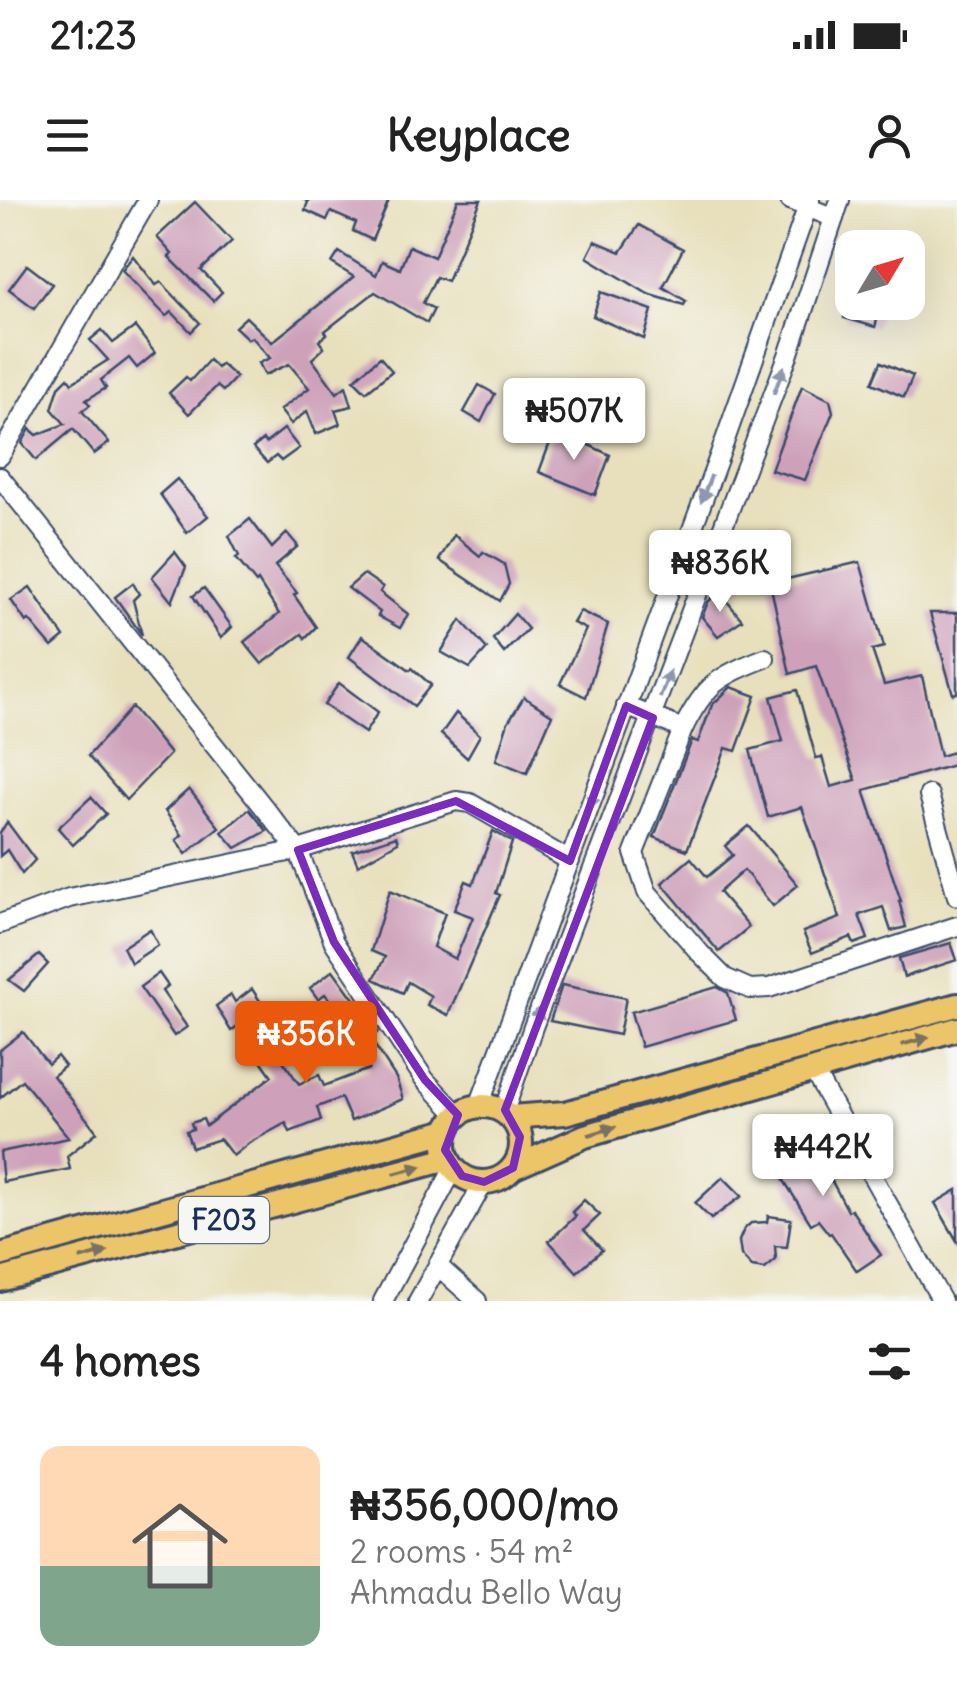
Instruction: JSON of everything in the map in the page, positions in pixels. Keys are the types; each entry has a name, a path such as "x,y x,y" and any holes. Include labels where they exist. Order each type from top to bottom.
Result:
{"main road":[{"path":"957,1004 565,1113 461,1117 451,1164 473,1180 484,1182 585,1136 957,1029"},
{"path":"507,1115 517,1126 521,1148 512,1168"},
{"name":"F203","path":"0,1255 461,1117"},
{"name":"F203","path":"0,1280 451,1164"}],"street":[{"path":"0,456 148,200"},
{"path":"0,478 298,850 334,942 425,1080 461,1117 570,861 802,202 837,209 789,353 534,1027 507,1115"},
{"path":"765,658 722,675 699,696 634,853 647,892 700,954 726,978 750,989 769,988 957,926"},
{"path":"626,706 683,730"},
{"path":"930,795 957,896"},
{"path":"0,924 69,898 298,850 456,801 470,804 570,861"},
{"path":"813,1070 942,1301"},
{"path":"383,1301 451,1164"},
{"path":"418,1301 484,1182"},
{"path":"438,1267 478,1301"}],"highlighted area":[{"path":"626,706 653,718 505,1110 520,1137 513,1168 484,1182 462,1176 445,1150 458,1115 425,1080 334,942 298,850 456,801 570,861"}],"building":[{"path":"305,200 389,200 372,240 353,231 356,223 331,212 327,220 305,210"},
{"path":"458,200 481,200 447,281 436,277 423,303 434,309 427,323 375,292 325,331 327,334 319,341 324,348 312,359 337,393 346,386 352,406 335,410 340,424 316,434 307,411 291,424 280,410 309,388 289,364 265,375 259,363 270,358 252,337 248,339 235,327 246,317 272,342 354,277 332,263 339,252 376,275 382,261 400,269 409,246 434,257"},
{"path":"195,202 232,241 201,270 222,292 213,301 169,257 172,254 157,237"},
{"path":"639,225 683,249 663,287 686,301 684,305 648,294 587,257 595,241 621,252"},
{"path":"133,256 156,285 161,282 200,323 191,332 172,312 166,316 122,270"},
{"path":"27,265 52,284 34,308 9,289"},
{"path":"601,292 652,310 644,339 593,316"},
{"path":"851,320 877,320 875,327"},
{"path":"135,327 155,353 137,368 129,358 101,380 106,388 86,400 90,405 82,411 109,443 94,454 73,429 36,460 22,443 30,429 37,435 65,424 52,409 59,387 68,378 72,383 108,360 90,340 102,330 113,343"},
{"path":"380,357 392,371 366,392 354,380"},
{"path":"209,360 217,368 221,364 236,377 223,391 217,386 189,414 169,393 186,377 190,381"},
{"path":"881,362 913,376 904,397 872,383"},
{"path":"479,385 495,394 481,422 464,412"},
{"path":"802,386 830,400 833,412 805,480 771,470"},
{"path":"284,429 299,448 281,461 276,456 267,463 253,448"},
{"path":"555,429 610,455 595,495 539,472"},
{"path":"177,479 208,516 187,533 160,494"},
{"path":"250,519 272,548 287,533 298,546 275,566 297,593 294,595 316,627 262,664 244,642 279,614 258,581 236,558 239,556 229,536"},
{"path":"454,535 480,556 483,552 504,564 509,584 500,601 439,560"},
{"path":"175,552 186,567 172,602 152,577"},
{"path":"860,562 884,647 872,650 884,685 922,676 940,756 957,751 957,764 864,790 906,927 891,931 883,907 859,915 868,939 854,944 851,937 812,953 803,932 840,918 802,807 768,817 750,750 783,741 771,697 797,690 816,758 822,757 831,787 856,780 816,666 790,674 770,583"},
{"path":"364,574 383,587 380,592 408,614 400,628 378,616 380,612 348,588"},
{"path":"133,583 139,594 133,600 142,635 115,597"},
{"path":"30,587 64,637 52,647 29,620 26,622 11,600"},
{"path":"204,588 232,627 221,638 193,596"},
{"path":"719,591 742,620 718,636 702,617 708,602"},
{"path":"580,611 608,624 586,697 560,684 586,629 573,623"},
{"path":"930,613 957,613 957,693 953,694"},
{"path":"515,614 528,629 504,653 493,639"},
{"path":"461,620 487,649 470,668 441,652"},
{"path":"362,636 431,685 414,706 349,657"},
{"path":"339,683 378,712 365,733 324,705"},
{"path":"731,687 756,696 736,751 726,748 687,850 654,837 692,740 698,742 712,705"},
{"path":"524,697 552,715 527,773 496,760 508,722"},
{"path":"132,707 170,754 126,800 88,756"},
{"path":"456,713 480,735 467,758 441,734"},
{"path":"189,789 219,827 186,854 176,840 182,835 165,811"},
{"path":"91,797 106,814 73,845 58,828"},
{"path":"249,809 267,831 236,848 222,832"},
{"path":"7,822 35,860 22,874 7,850 0,856 0,833"},
{"path":"749,826 798,885 773,906 744,870 719,892 749,927 719,952 662,883 691,858 707,877 733,855 725,846"},
{"path":"493,831 512,842 496,893 500,895 448,1015 427,1005 431,996 408,982 403,993 374,979 385,957 371,951 390,890 445,913 433,947 455,959 473,917 454,910 466,881 473,884"},
{"path":"396,836 398,842 358,865 352,851"},
{"path":"150,929 158,945 131,963 123,947"},
{"path":"951,943 957,960 904,977 899,958"},
{"path":"39,955 48,964 24,991 9,980"},
{"path":"333,970 378,1032 370,1038 396,1078 403,1099 351,1121 341,1098 317,1107 321,1120 290,1132 286,1123 233,1156 220,1139 192,1148 186,1131 193,1129 191,1123 203,1119 206,1126 272,1076 260,1059 275,1049 299,1084 319,1075 324,1086 369,1069 341,1025 347,1021 325,994 318,999 310,988"},
{"path":"159,973 168,986 162,991 187,1027 174,1036 140,987"},
{"path":"562,985 626,998 619,1035 550,1021"},
{"path":"717,987 728,993 736,1020 641,1047 631,1012"},
{"path":"252,989 266,1010 231,1031 216,1006 231,995 235,1002"},
{"path":"23,1032 48,1064 57,1056 65,1066 53,1076 97,1132 67,1156 70,1169 3,1182 0,1152 69,1138 22,1080 0,1098 0,1050"},
{"path":"803,1128 848,1211 851,1209 881,1255 857,1271 831,1233 818,1220 811,1224 770,1158 796,1141 792,1135"},
{"path":"723,1177 742,1196 711,1219 695,1203"},
{"path":"957,1190 957,1241 935,1203"},
{"path":"584,1200 600,1215 584,1230 602,1250 577,1272 549,1241 576,1216 572,1212"},
{"path":"768,1216 791,1219 787,1247 775,1246 776,1260 765,1269 752,1267 741,1255 739,1241 744,1229 751,1223 767,1222"}]}
